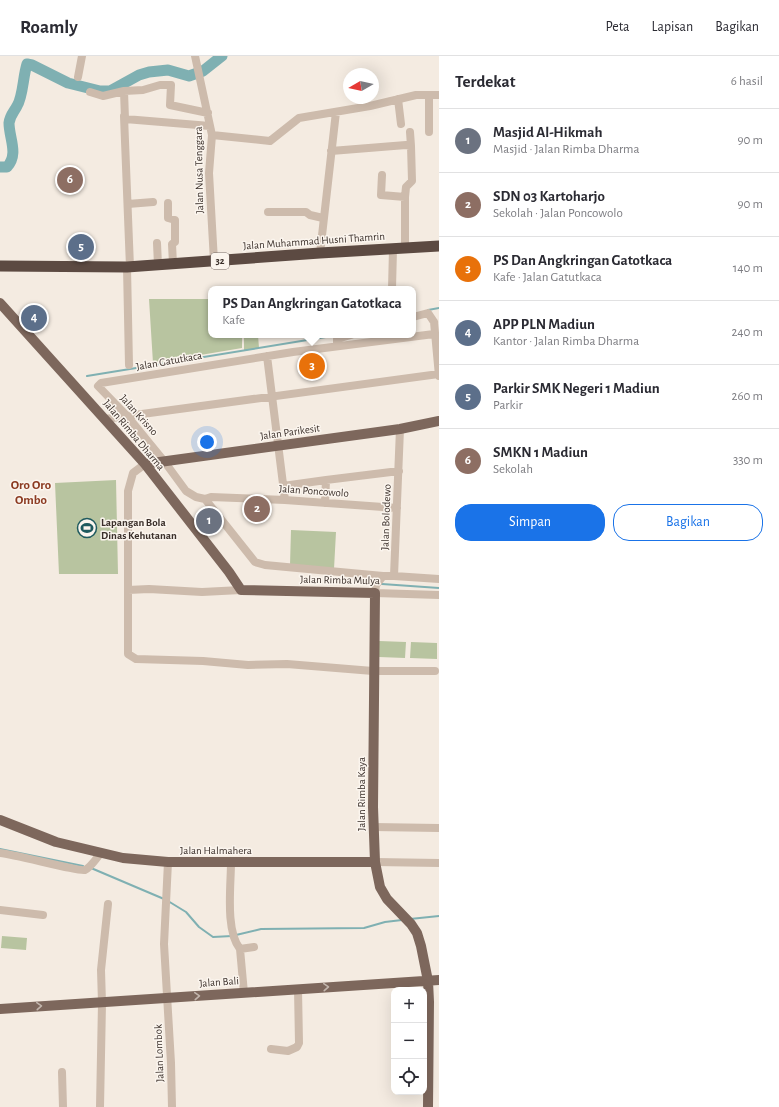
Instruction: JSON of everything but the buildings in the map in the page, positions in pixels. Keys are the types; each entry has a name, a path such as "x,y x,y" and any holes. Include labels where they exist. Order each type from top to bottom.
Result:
{"highway":[{"name":"Jalan Muhammad Husni Thamrin","path":"0,266 128,267 439,246"}],"main road":[{"name":"Jalan Rimba Dharma","path":"0,303 145,464 229,572 241,590"},
{"name":"Jalan Parikesit","path":"145,464 400,429 439,421"},
{"name":"Jalan Rimba Mulya","path":"241,590 376,593"},
{"name":"Jalan Rimba Kaya","path":"376,593 374,671 375,862 380,887 397,912 411,924 421,946 428,980 428,1107"},
{"name":"Jalan Halmahera","path":"0,820 50,840 100,854 130,859 168,862 375,862"},
{"name":"Jalan Bali","path":"0,1009 439,980"}],"street":[{"path":"78,77 82,56"},
{"name":"Jalan Nusa Tenggara","path":"195,56 212,135 209,173 214,261"},
{"path":"90,92 103,96 124,91 143,90 160,85 171,85 170,105 208,113"},
{"path":"124,91 128,204 130,365"},
{"path":"428,95 429,132"},
{"path":"212,135 270,141 299,118 398,99 439,95"},
{"path":"398,99 401,124"},
{"path":"320,253 336,112"},
{"path":"124,116 125,119 210,126"},
{"path":"405,248 406,187 412,180 410,132"},
{"path":"331,151 411,146"},
{"path":"382,175 381,195 405,197"},
{"path":"128,204 153,202"},
{"path":"168,203 168,218 175,220 175,242 172,244 173,264"},
{"path":"268,212 306,212 312,216 323,218"},
{"path":"158,243 158,265"},
{"path":"392,249 392,286"},
{"path":"105,419 272,396 438,367 434,334 436,319 428,313 416,316"},
{"name":"Jalan Gatutkaca","path":"416,336 434,334"},
{"path":"337,346 336,339 340,338"},
{"name":"Jalan Gatutkaca","path":"99,384 267,356 402,338"},
{"path":"267,356 285,500"},
{"name":"Jalan Krisno","path":"99,384 98,387 128,417 186,491 196,498 205,499"},
{"name":"Jalan Bolodewo","path":"394,576 400,429"},
{"path":"145,464 133,473 128,491 128,654 136,659 203,661 248,665 287,664 374,671 435,671"},
{"path":"283,486 399,471"},
{"path":"325,503 326,480"},
{"name":"Jalan Poncowolo","path":"205,499 211,497 285,500 397,508"},
{"path":"205,499 255,562 265,565 383,576 439,579"},
{"path":"376,593 376,585 383,576"},
{"path":"128,590 149,589 202,592 241,590"},
{"name":"Jalan Rimba Mulya","path":"376,593 439,595"},
{"path":"374,827 439,828"},
{"path":"0,854 50,862 81,871 88,867 100,854"},
{"name":"Jalan Lombok","path":"168,862 164,944 168,998 172,1107"},
{"path":"231,862 233,935 240,949 244,992"},
{"name":"Jalan Halmahera","path":"375,862 439,863"},
{"path":"100,1107 102,1002 101,970 108,904"},
{"path":"0,910 43,915"},
{"path":"240,949 254,947"},
{"path":"270,1048 288,1050 297,1047 299,1043 298,989"},
{"path":"62,1072 63,1107"}],"green space":[{"path":"149,299 208,299 208,338 242,338 242,348 153,363"},
{"path":"244,338 258,338 259,348 244,351"},
{"name":"Lapangan Bola Dinas Kehutanan","path":"116,480 118,574 59,574 55,483"},
{"path":"291,530 336,532 334,569 290,565"},
{"path":"379,641 406,642 405,658 379,657"},
{"path":"411,642 437,643 437,659 410,658"},
{"path":"2,936 27,938 26,950 1,948"}],"waterway":[{"path":"0,167 7,167 11,162 13,151 9,123 21,97 27,64 68,83 100,91 110,91 139,75 149,72 168,70 189,76 203,71 222,56"},
{"path":"428,310 439,308"},
{"path":"87,376 320,338"},
{"path":"382,584 439,588"},
{"path":"0,849 83,866"},
{"path":"91,868 164,899"},
{"path":"168,901 186,912 199,927 213,937 232,936"},
{"path":"410,919 439,916"},
{"path":"236,935 261,929 364,928 385,922 402,920"}],"place":[{"name":"SMKN 1 Madiun","path":"70,180"},
{"name":"Parkir SMK Negeri 1 Madiun","path":"81,247"},
{"name":"APP PLN Madiun","path":"34,318"},
{"name":"PS Dan Angkringan Gatotkaca","path":"312,366"},
{"name":"SDN 03 Kartoharjo","path":"257,509"},
{"name":"Masjid Al-Hikmah","path":"209,521"},
{"name":"Lapangan Bola Dinas Kehutanan","path":"87,528"}],"district":[{"name":"Oro Oro Ombo","path":"31,492"}]}
